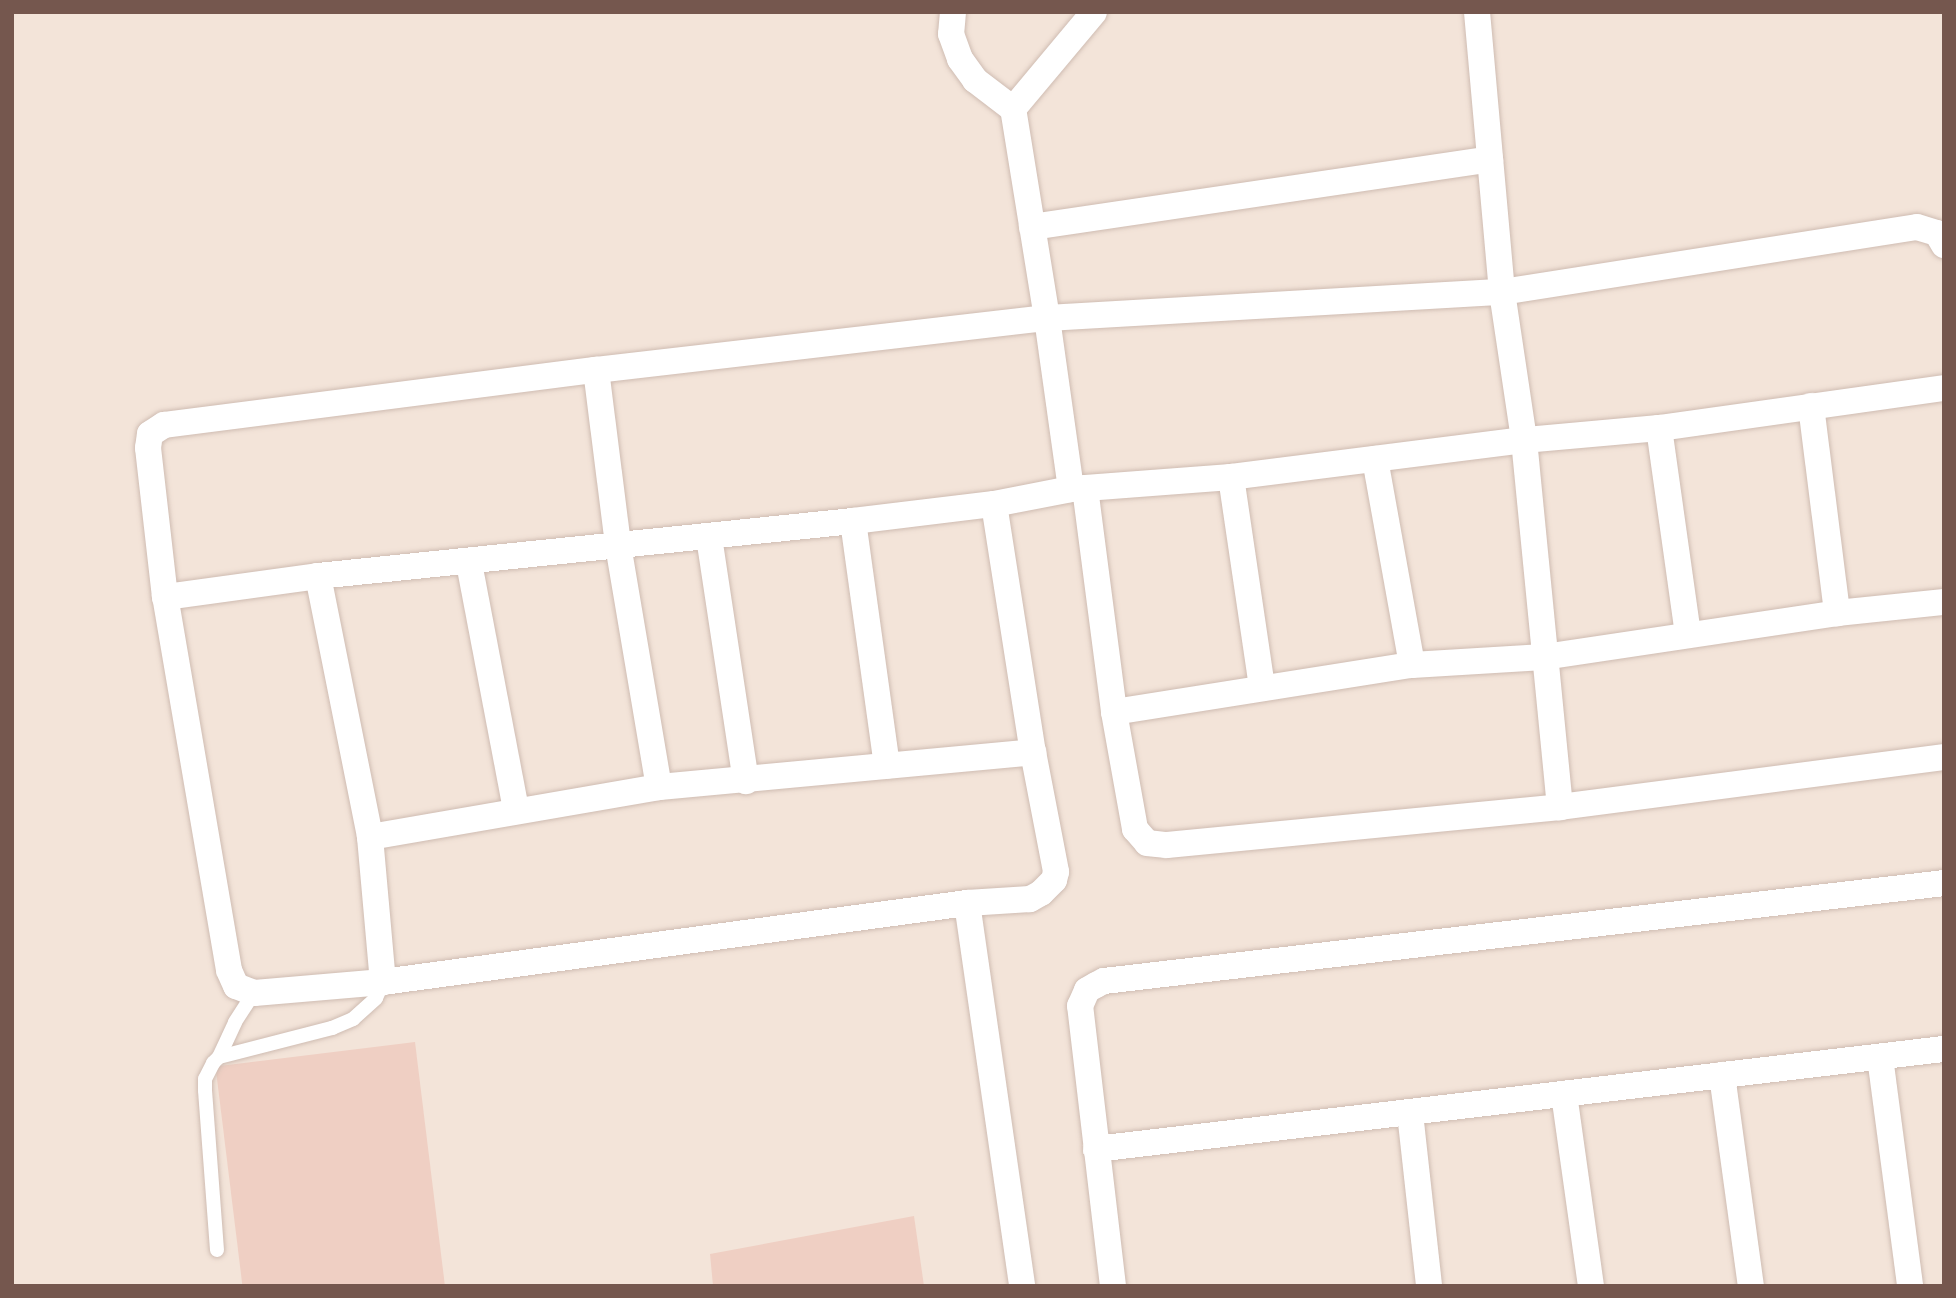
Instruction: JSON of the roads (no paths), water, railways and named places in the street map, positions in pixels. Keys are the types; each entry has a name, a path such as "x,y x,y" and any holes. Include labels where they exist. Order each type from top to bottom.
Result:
{"street":[{"path":"166,597 318,576 469,563 853,521 994,504 1071,489 1013,108 975,80 960,60 951,34 953,12"},
{"path":"1013,108 1094,12"},
{"path":"1477,12 1502,292 1524,440 1560,807"},
{"path":"1032,227 1490,159"},
{"path":"994,504 1033,752 1056,872 1054,880 1030,899 967,903 383,982 254,993 236,986 229,970 166,597 148,441 156,428 596,370 1047,318 1502,292 1917,227 1937,233 1944,246"},
{"path":"596,370 618,545 659,788"},
{"path":"1944,388 1659,428 1524,440 1231,477 1085,488 1114,712 1135,829 1147,843 1156,845 1560,807 1944,757"},
{"path":"1811,406 1837,613"},
{"path":"1659,428 1688,634"},
{"path":"1375,459 1412,665"},
{"path":"1231,477 1262,688"},
{"path":"853,521 887,766"},
{"path":"709,537 746,780"},
{"path":"469,563 516,810"},
{"path":"318,576 370,837 383,982"},
{"path":"1114,712 1412,665 1544,657 1837,613 1944,602"},
{"path":"370,837 516,810 659,788 1033,752"},
{"path":"1113,1286 1080,1006 1087,990 1104,981 1944,883"},
{"path":"967,903 1022,1286"},
{"path":"1096,1149 1944,1049"},
{"path":"1880,1057 1910,1286"},
{"path":"1722,1075 1751,1286"},
{"path":"1564,1094 1591,1286"},
{"path":"1410,1112 1429,1286"}],"lane":[{"path":"219,1057 332,1028 353,1019 376,998 383,982"},
{"path":"217,1250 205,1090 209,1070 254,993"}]}
